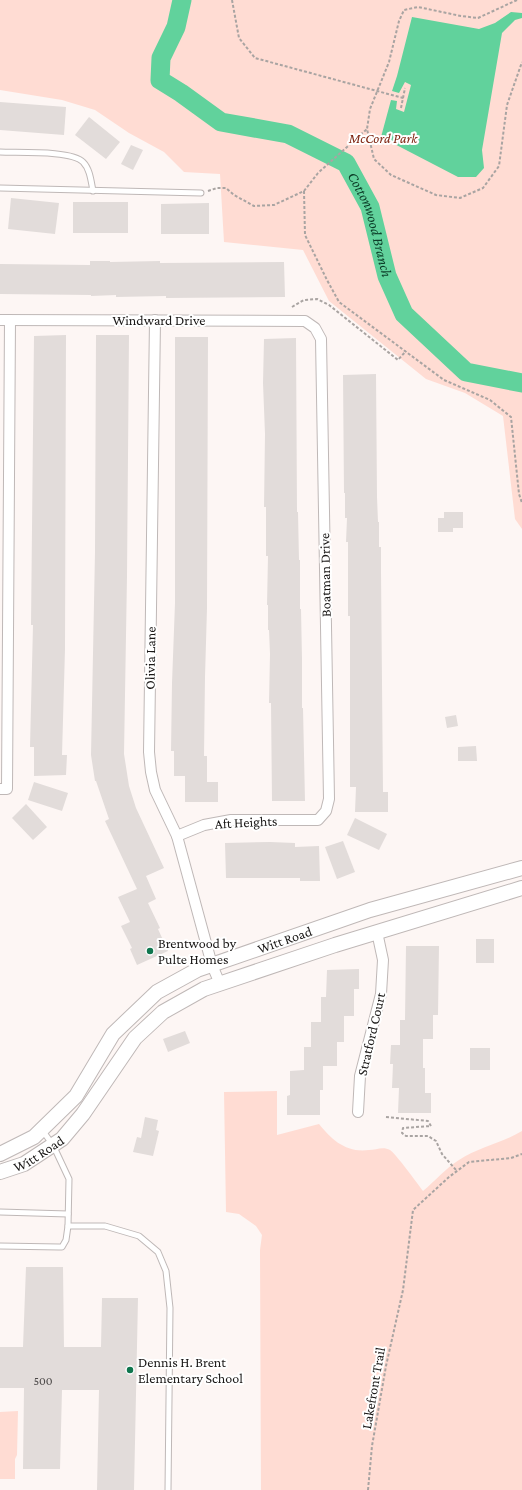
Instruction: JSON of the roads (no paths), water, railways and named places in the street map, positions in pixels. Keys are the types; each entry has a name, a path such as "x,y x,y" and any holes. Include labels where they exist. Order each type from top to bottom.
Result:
{"street":[{"name":"Windward Drive","path":"5,320 305,321 316,328"},
{"path":"3,789 5,320"},
{"name":"Olivia Lane","path":"155,320 149,752 154,790 177,836 212,965 220,984"},
{"name":"Boatman Drive","path":"316,328 321,339 329,799 326,811 318,820"},
{"name":"Aft Heights","path":"177,836 204,825 231,820 318,820"},
{"name":"Witt Road","path":"0,1154 34,1137 76,1096 113,1034 157,992 197,970 370,910 522,868"},
{"name":"Witt Road","path":"0,1172 24,1164 62,1139 83,1114 135,1038 163,1012 204,989 377,932 522,888"},
{"path":"370,910 377,932"},
{"name":"Stratford Court","path":"358,1112 360,1076 381,994 383,960 377,932"},
{"path":"91,1071 106,1082"}],"lane":[{"path":"0,152 71,155 82,161 88,171 93,191"},
{"path":"0,188 201,193"},
{"path":"0,1246 62,1247 66,1240 68,1226 69,1179 53,1145 41,1130"},
{"path":"0,1212 68,1214"},
{"path":"68,1226 105,1226 139,1236 158,1252 166,1271 170,1308 168,1490"}],"waterway":[{"name":"Cottonwood Branch","path":"182,0 176,27 161,58 160,80 181,93 221,122 288,134 346,163 370,207 387,276 404,314 466,372 522,383"}],"place":[{"name":"Brentwood by Pulte Homes","path":"150,951"},
{"name":"Dennis H. Brent Elementary School","path":"130,1370"}],"park label":[{"name":"McCord Park","path":"383,138"}]}
